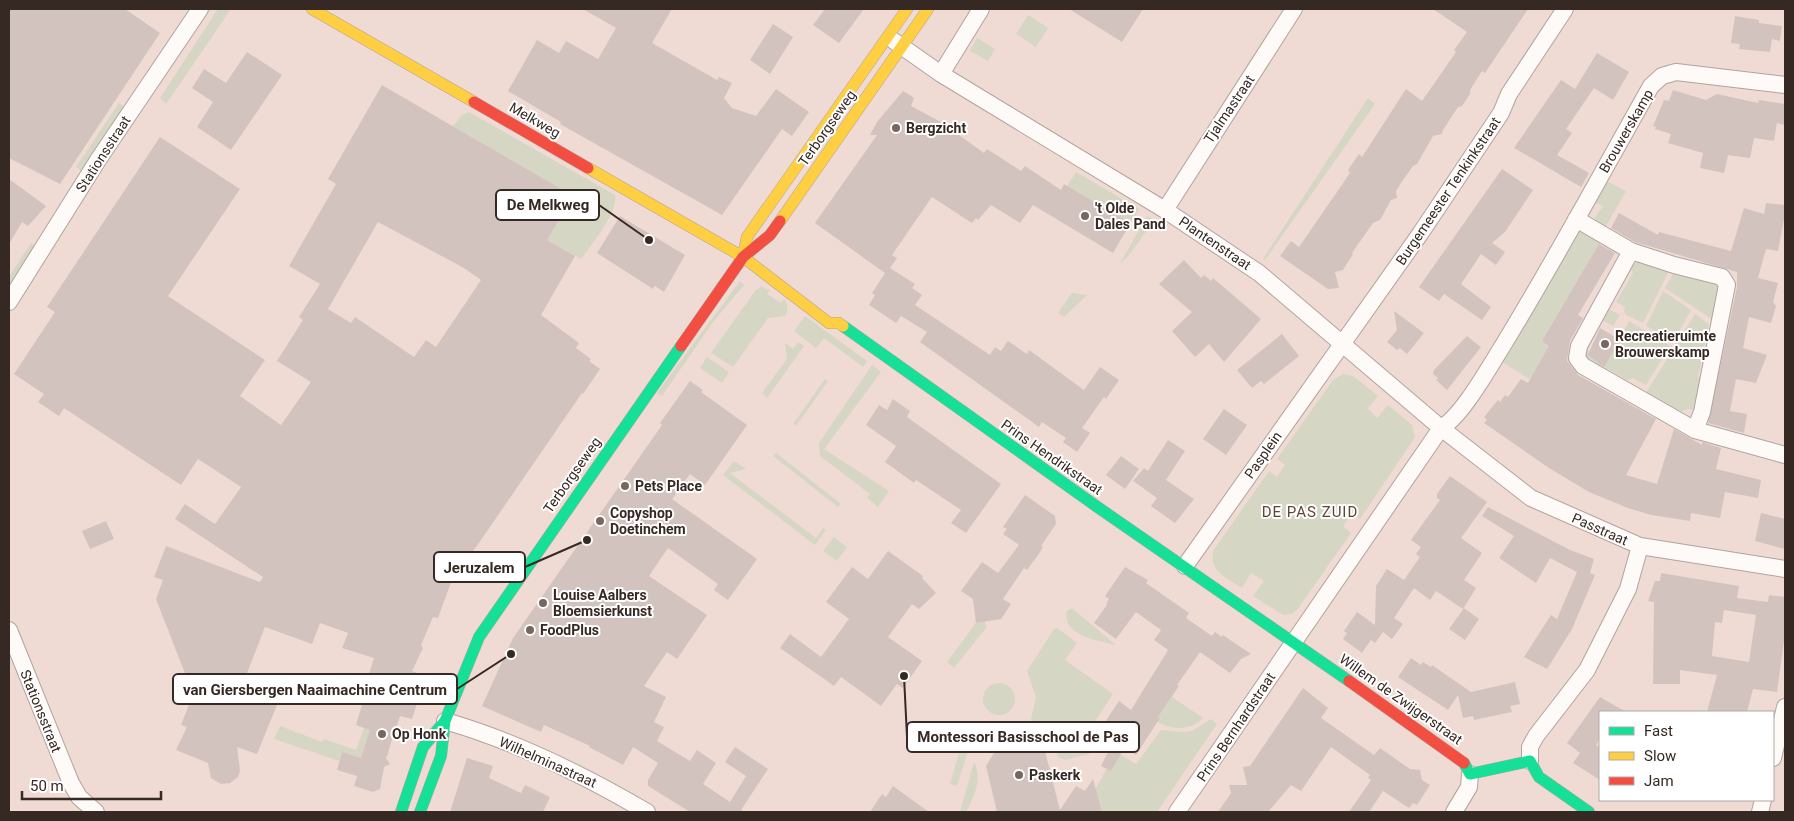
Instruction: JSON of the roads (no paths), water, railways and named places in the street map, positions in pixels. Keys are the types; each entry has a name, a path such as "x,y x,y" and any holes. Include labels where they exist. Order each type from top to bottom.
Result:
{"street":[{"name":"Stationsstraat","path":"9,302 98,160 200,9"},
{"name":"Melkweg","path":"312,9 743,257 796,296"},
{"name":"Terborgseweg","path":"743,257 747,237 907,9"},
{"name":"Terborgseweg","path":"420,812 441,756 445,721 478,637 743,257 770,235 928,9"},
{"path":"941,74 981,9"},
{"name":"Tjalmastraat","path":"1165,210 1294,9"},
{"name":"Burgemeester Tenkinkstraat","path":"1342,344 1501,113 1509,94 1565,9"},
{"name":"Plantenstraat","path":"888,36 941,74 1165,210 1259,273 1441,428"},
{"name":"Brouwerskamp","path":"1441,428 1452,422 1491,364 1551,267 1651,86 1662,76 1676,72 1785,85"},
{"path":"1576,219 1631,251 1674,266 1722,277 1727,285 1702,412 1695,430"},
{"path":"1631,251 1579,346 1578,358 1584,366 1695,430 1785,455"},
{"name":"Prins Hendrikstraat","path":"796,296 807,307 829,323 839,323 1096,506 1294,642"},
{"name":"Pasplein","path":"1185,566 1342,344"},
{"path":"1294,642 1441,428"},
{"name":"Passtraat","path":"1441,428 1531,498 1640,546 1785,568"},
{"path":"1589,812 1539,777 1530,761 1530,747 1536,736 1587,670 1628,589 1640,546"},
{"name":"Stationsstraat","path":"9,630 70,783 80,797 96,812"},
{"name":"Willem de Zwijgerstraat","path":"1294,642 1454,754 1467,766 1470,774"},
{"name":"Prins Bernhardstraat","path":"1178,812 1294,642"},
{"path":"1774,754 1785,707"},
{"name":"Terborgseweg","path":"401,812 423,747 445,721"},
{"name":"Wilhelminastraat","path":"445,721 549,762 602,786 647,812"},
{"path":"1454,812 1469,787 1470,774 1530,761"}],"place":[{"name":"Bergzicht","path":"896,128"},
{"name":"'t Olde Dales Pand","path":"1085,216"},
{"name":"De Melkweg","path":"649,240"},
{"name":"Recreatieruimte Brouwerskamp","path":"1605,344"},
{"name":"Pets Place","path":"625,486"},
{"name":"Copyshop Doetinchem","path":"600,521"},
{"name":"Jeruzalem","path":"587,540"},
{"name":"Louise Aalbers Bloemsierkunst","path":"543,603"},
{"name":"FoodPlus","path":"530,630"},
{"name":"van Giersbergen Naaimachine Centrum","path":"511,654"},
{"name":"Montessori Basisschool de Pas","path":"904,676"},
{"name":"Op Honk","path":"382,734"},
{"name":"Paskerk","path":"1019,775"}],"district":[{"name":"DE PAS ZUID","path":"1310,512"}]}
